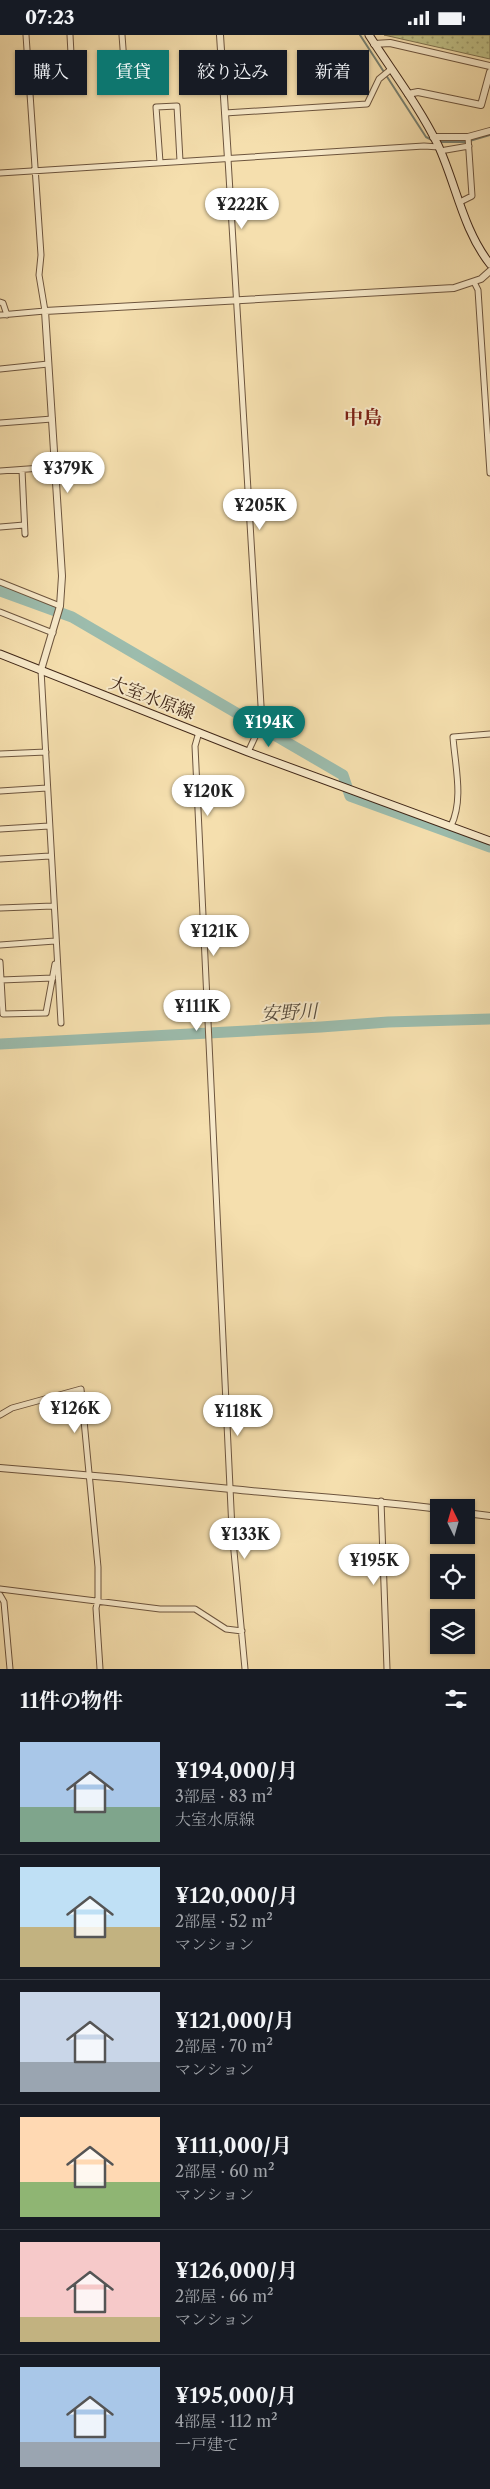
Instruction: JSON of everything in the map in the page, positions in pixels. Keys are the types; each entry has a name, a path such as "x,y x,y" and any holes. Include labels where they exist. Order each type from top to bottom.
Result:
{"main road":[{"path":"369,35 390,70 408,94 437,144 474,240 490,264"},
{"name":"大室水原線","path":"0,654 248,752 490,841"}],"street":[{"path":"26,35 41,255 39,275 45,311 62,576 60,606 41,670 50,856 61,1023"},
{"path":"70,35 71,50"},
{"path":"122,35 123,50"},
{"path":"220,35 262,722 248,752"},
{"path":"374,44 390,43 490,66"},
{"path":"225,113 367,104 379,79 390,70"},
{"path":"408,94 418,92 481,105 490,72"},
{"path":"160,162 156,107 177,106 180,161"},
{"path":"0,173 424,146 490,131"},
{"path":"460,201 472,196 468,137"},
{"path":"437,144 469,146"},
{"path":"0,315 155,304 235,302 454,288 474,282 490,271"},
{"path":"474,282 478,290 490,473"},
{"path":"0,302 3,303 7,315"},
{"path":"0,369 48,364"},
{"path":"0,423 52,419"},
{"path":"0,471 56,467"},
{"path":"22,470 25,534"},
{"path":"0,527 24,525"},
{"path":"0,581 60,606"},
{"path":"0,612 53,633"},
{"path":"199,732 195,745 208,1045 232,1530 245,1669"},
{"path":"451,826 457,814 458,798 453,737 490,734"},
{"path":"0,754 46,752"},
{"path":"0,791 47,788"},
{"path":"0,829 49,826"},
{"path":"0,859 50,856"},
{"path":"0,909 53,906"},
{"path":"0,945 55,941"},
{"path":"0,962 3,1014 46,1013 57,958"},
{"path":"1,980 53,978"},
{"path":"0,1415 12,1408 81,1389 98,1600 96,1608 100,1669"},
{"path":"0,1468 381,1501 430,1508"},
{"path":"381,1501 387,1669"},
{"path":"475,1514 490,1516"},
{"path":"0,1589 160,1609 195,1609 226,1629 242,1631"},
{"path":"0,1595 4,1603 10,1669"}],"green space":[{"path":"384,35 490,35 490,59"}],"waterway":[{"path":"360,35 426,137 434,141"},
{"path":"439,142 466,142 490,135"},
{"path":"0,591 72,617 343,775 350,796 490,847"},
{"name":"安野川","path":"0,1044 388,1022 490,1019"}],"district":[{"name":"中島","path":"363,417"}]}
